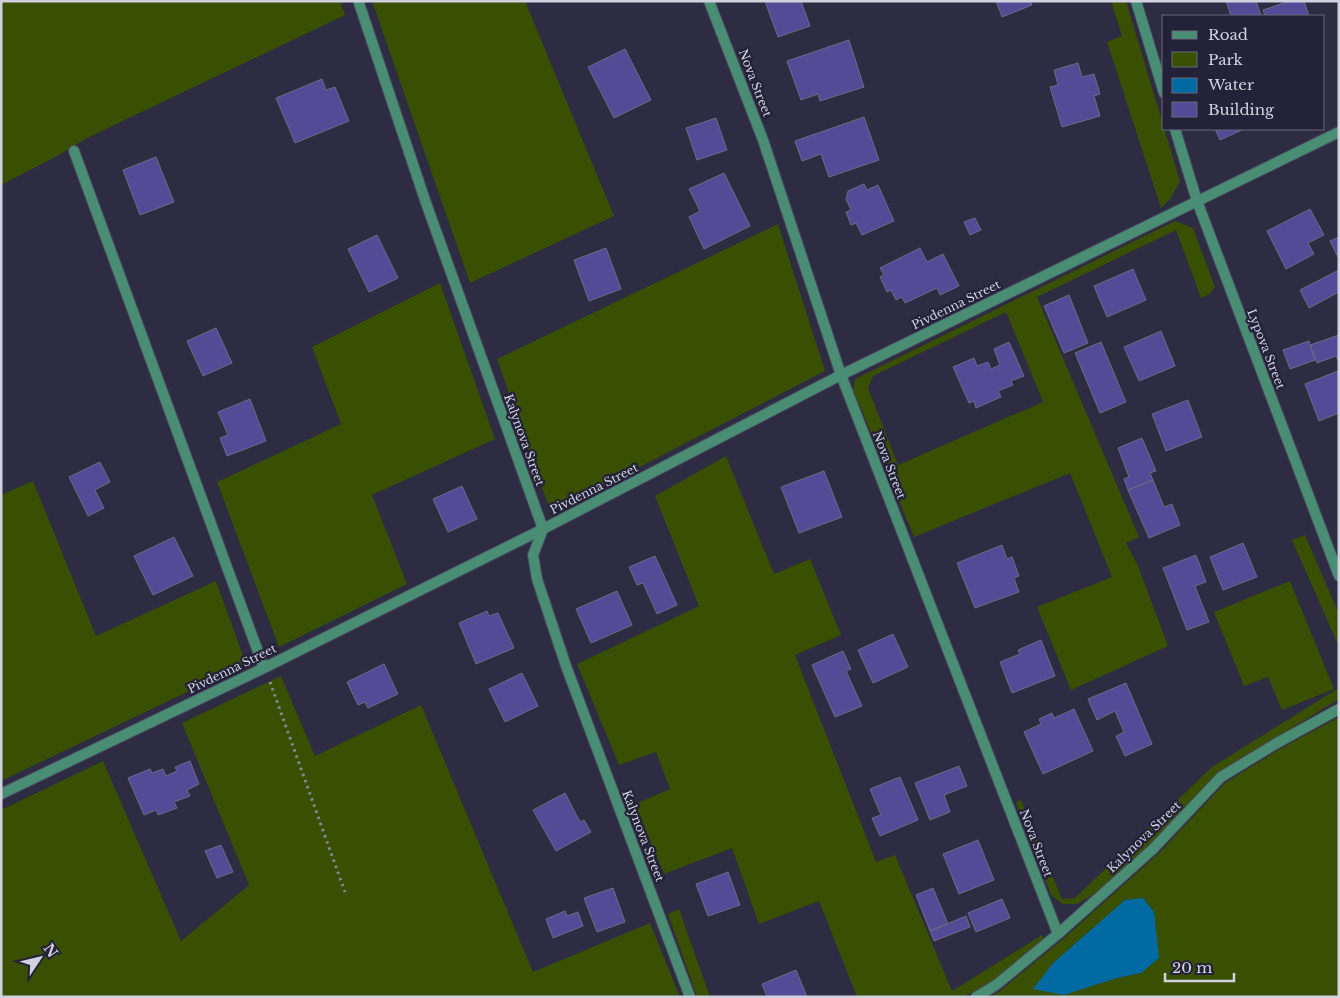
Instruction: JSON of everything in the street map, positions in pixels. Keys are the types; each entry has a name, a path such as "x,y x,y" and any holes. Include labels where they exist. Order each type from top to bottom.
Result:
{"street":[{"name":"Nova Street","path":"709,1 763,140 840,375 1058,934"},
{"path":"1136,1 1162,86"},
{"name":"Kalynova Street","path":"359,3 429,213 543,529 533,555 537,579 566,666 690,997"},
{"name":"Lypova Street","path":"1175,130 1197,201 1339,576"},
{"name":"Pivdenna Street","path":"1,794 264,668 543,529 840,375 1339,132"},
{"path":"74,151 264,668"},
{"name":"Kalynova Street","path":"976,997 996,986 1058,934 1153,849 1221,777 1339,709"}],"path":[{"path":"264,668 345,892"}],"green space":[{"path":"1,1 340,1 345,15 87,138 1,185"},
{"path":"372,1 525,1 614,216 470,283"},
{"path":"1111,1 1126,1 1162,121 1162,130 1165,130 1180,181 1171,198 1161,208 1107,42 1122,36"},
{"path":"1175,221 1193,228 1215,287 1210,294 1201,298 1176,230 1037,297 1139,537 1126,543 1138,566 1168,646 1071,690 1037,607 1112,577 1070,473 914,537 853,389 855,379","holes":["1006,312 1043,402 898,465 868,388 873,376"]},
{"path":"778,224 825,371 551,513 497,359"},
{"path":"440,283 495,439 372,495 407,584 279,647 217,482 341,424 312,347"},
{"path":"726,456 774,574 810,559 841,635 795,655 876,862 895,855 952,991 1042,935 1044,940 993,980 964,997 857,997 819,901 759,924 732,848 664,874 635,804 670,789 656,752 619,765 577,664 699,606 655,496"},
{"path":"33,481 96,636 216,581 246,664 1,781 1,495"},
{"path":"1305,535 1339,614 1339,647 1292,540"},
{"path":"1290,581 1334,689 1282,710 1268,677 1244,686 1214,612"},
{"path":"281,676 315,756 421,705 533,972 650,923 680,997 1,997 1,810 103,761 181,941 249,885 182,723"},
{"path":"1339,686 1339,699 1218,773 1150,844 1094,894 1077,904 1063,904 1051,895 1016,802 1021,800 1062,899 1075,898 1212,767"},
{"path":"1339,717 1339,807 1337,808 1339,812 1339,997 990,997 1000,991 1062,940 1158,854 1225,783 1280,749","holes":["1143,898 1141,973 1117,978 1053,963 1125,900"]},
{"path":"679,909 710,997 697,997 668,914"}],"water":[{"path":"1143,898 1154,912 1159,958 1141,973 1117,978 1064,995 1033,989 1053,963 1125,900"}],"building":[{"path":"765,1 801,1 810,26 778,37"},
{"path":"996,1 1031,1 1032,5 1002,17"},
{"path":"1226,1 1256,1 1261,15 1231,15"},
{"path":"1290,1 1304,1 1309,15 1265,15 1263,10"},
{"path":"849,40 864,87 820,101 818,94 801,100 787,61"},
{"path":"625,49 651,100 614,118 588,67"},
{"path":"1078,63 1082,77 1094,74 1100,94 1094,96 1100,116 1062,127 1050,87 1058,85 1054,70"},
{"path":"322,79 326,90 335,87 349,121 295,143 276,98"},
{"path":"864,117 879,160 829,177 821,154 802,161 795,141"},
{"path":"716,118 727,150 697,160 686,128"},
{"path":"1215,130 1242,130 1220,140"},
{"path":"156,157 174,202 140,215 123,170"},
{"path":"724,173 750,226 704,249 689,217 700,211 689,189"},
{"path":"864,184 867,190 878,185 894,221 862,235 856,223 851,225 846,212 851,210 846,199 848,191"},
{"path":"1310,209 1324,235 1308,243 1314,254 1286,269 1267,231"},
{"path":"975,218 981,230 970,235 964,222"},
{"path":"377,235 398,278 369,292 348,249"},
{"path":"1339,237 1339,259 1330,241"},
{"path":"606,248 621,289 589,301 574,260"},
{"path":"920,248 927,262 943,254 959,286 940,295 937,288 905,303 902,297 896,300 891,290 887,292 880,277 884,275 880,268"},
{"path":"1133,269 1146,300 1107,317 1094,286"},
{"path":"1339,270 1339,292 1309,308 1300,290"},
{"path":"1069,295 1088,343 1064,353 1044,306"},
{"path":"216,328 232,363 203,376 187,341"},
{"path":"1161,331 1175,366 1139,381 1124,347"},
{"path":"1339,335 1339,362 1336,356 1317,363 1310,345"},
{"path":"1309,341 1315,360 1290,369 1283,350"},
{"path":"1009,342 1024,376 1011,381 1013,385 998,391 1001,397 976,408 974,401 969,403 953,367 974,358 977,366 988,362 991,369 1000,365 994,349"},
{"path":"1101,342 1126,402 1100,413 1075,353"},
{"path":"1338,371 1339,413 1319,421 1305,384"},
{"path":"250,399 266,441 227,456 220,438 228,435 218,412"},
{"path":"1188,400 1202,437 1166,451 1152,414"},
{"path":"1142,438 1156,471 1150,473 1153,480 1128,490 1124,479 1129,477 1118,448"},
{"path":"100,462 110,482 95,490 104,508 88,516 69,477"},
{"path":"824,471 842,517 799,533 781,487"},
{"path":"1153,480 1164,507 1172,504 1180,525 1149,538 1128,490"},
{"path":"462,486 477,519 448,532 433,499"},
{"path":"174,537 193,576 153,595 134,556"},
{"path":"1243,543 1257,577 1223,590 1210,557"},
{"path":"1002,545 1007,559 1012,557 1019,576 1014,578 1019,592 975,608 957,563"},
{"path":"1196,555 1206,582 1195,586 1209,622 1187,630 1163,568"},
{"path":"655,556 677,605 657,614 643,583 637,585 629,567"},
{"path":"617,591 632,625 591,643 576,609"},
{"path":"487,611 489,616 498,613 514,648 476,664 459,623"},
{"path":"893,634 908,667 873,683 858,650"},
{"path":"1041,640 1055,676 1012,693 1000,662 1020,654 1018,650"},
{"path":"843,651 851,669 846,671 862,706 835,717 812,665"},
{"path":"384,664 398,694 368,708 365,702 358,705 347,682"},
{"path":"522,673 538,706 505,722 489,689"},
{"path":"1126,683 1152,744 1125,756 1116,736 1124,732 1115,711 1097,720 1088,699"},
{"path":"1074,709 1093,751 1043,774 1024,732 1041,724 1039,719 1052,713 1054,718"},
{"path":"190,761 199,784 187,790 190,796 174,802 177,808 158,815 156,810 144,815 128,778 150,769 152,773 163,769 166,776 177,771 175,767"},
{"path":"959,766 967,786 944,795 950,812 930,820 915,783"},
{"path":"900,777 918,820 880,836 872,818 881,815 870,789"},
{"path":"565,793 580,822 584,820 591,832 556,851 533,810"},
{"path":"978,840 994,880 959,894 943,854"},
{"path":"221,845 233,872 217,878 205,851"},
{"path":"728,872 740,905 708,916 696,884"},
{"path":"613,888 625,922 597,932 584,898"},
{"path":"933,888 948,924 930,931 916,895"},
{"path":"1002,899 1010,918 976,932 968,913"},
{"path":"565,911 567,916 578,912 583,926 553,938 546,919"},
{"path":"966,916 970,927 934,941 930,931"},
{"path":"796,970 807,997 767,997 762,984"}]}
